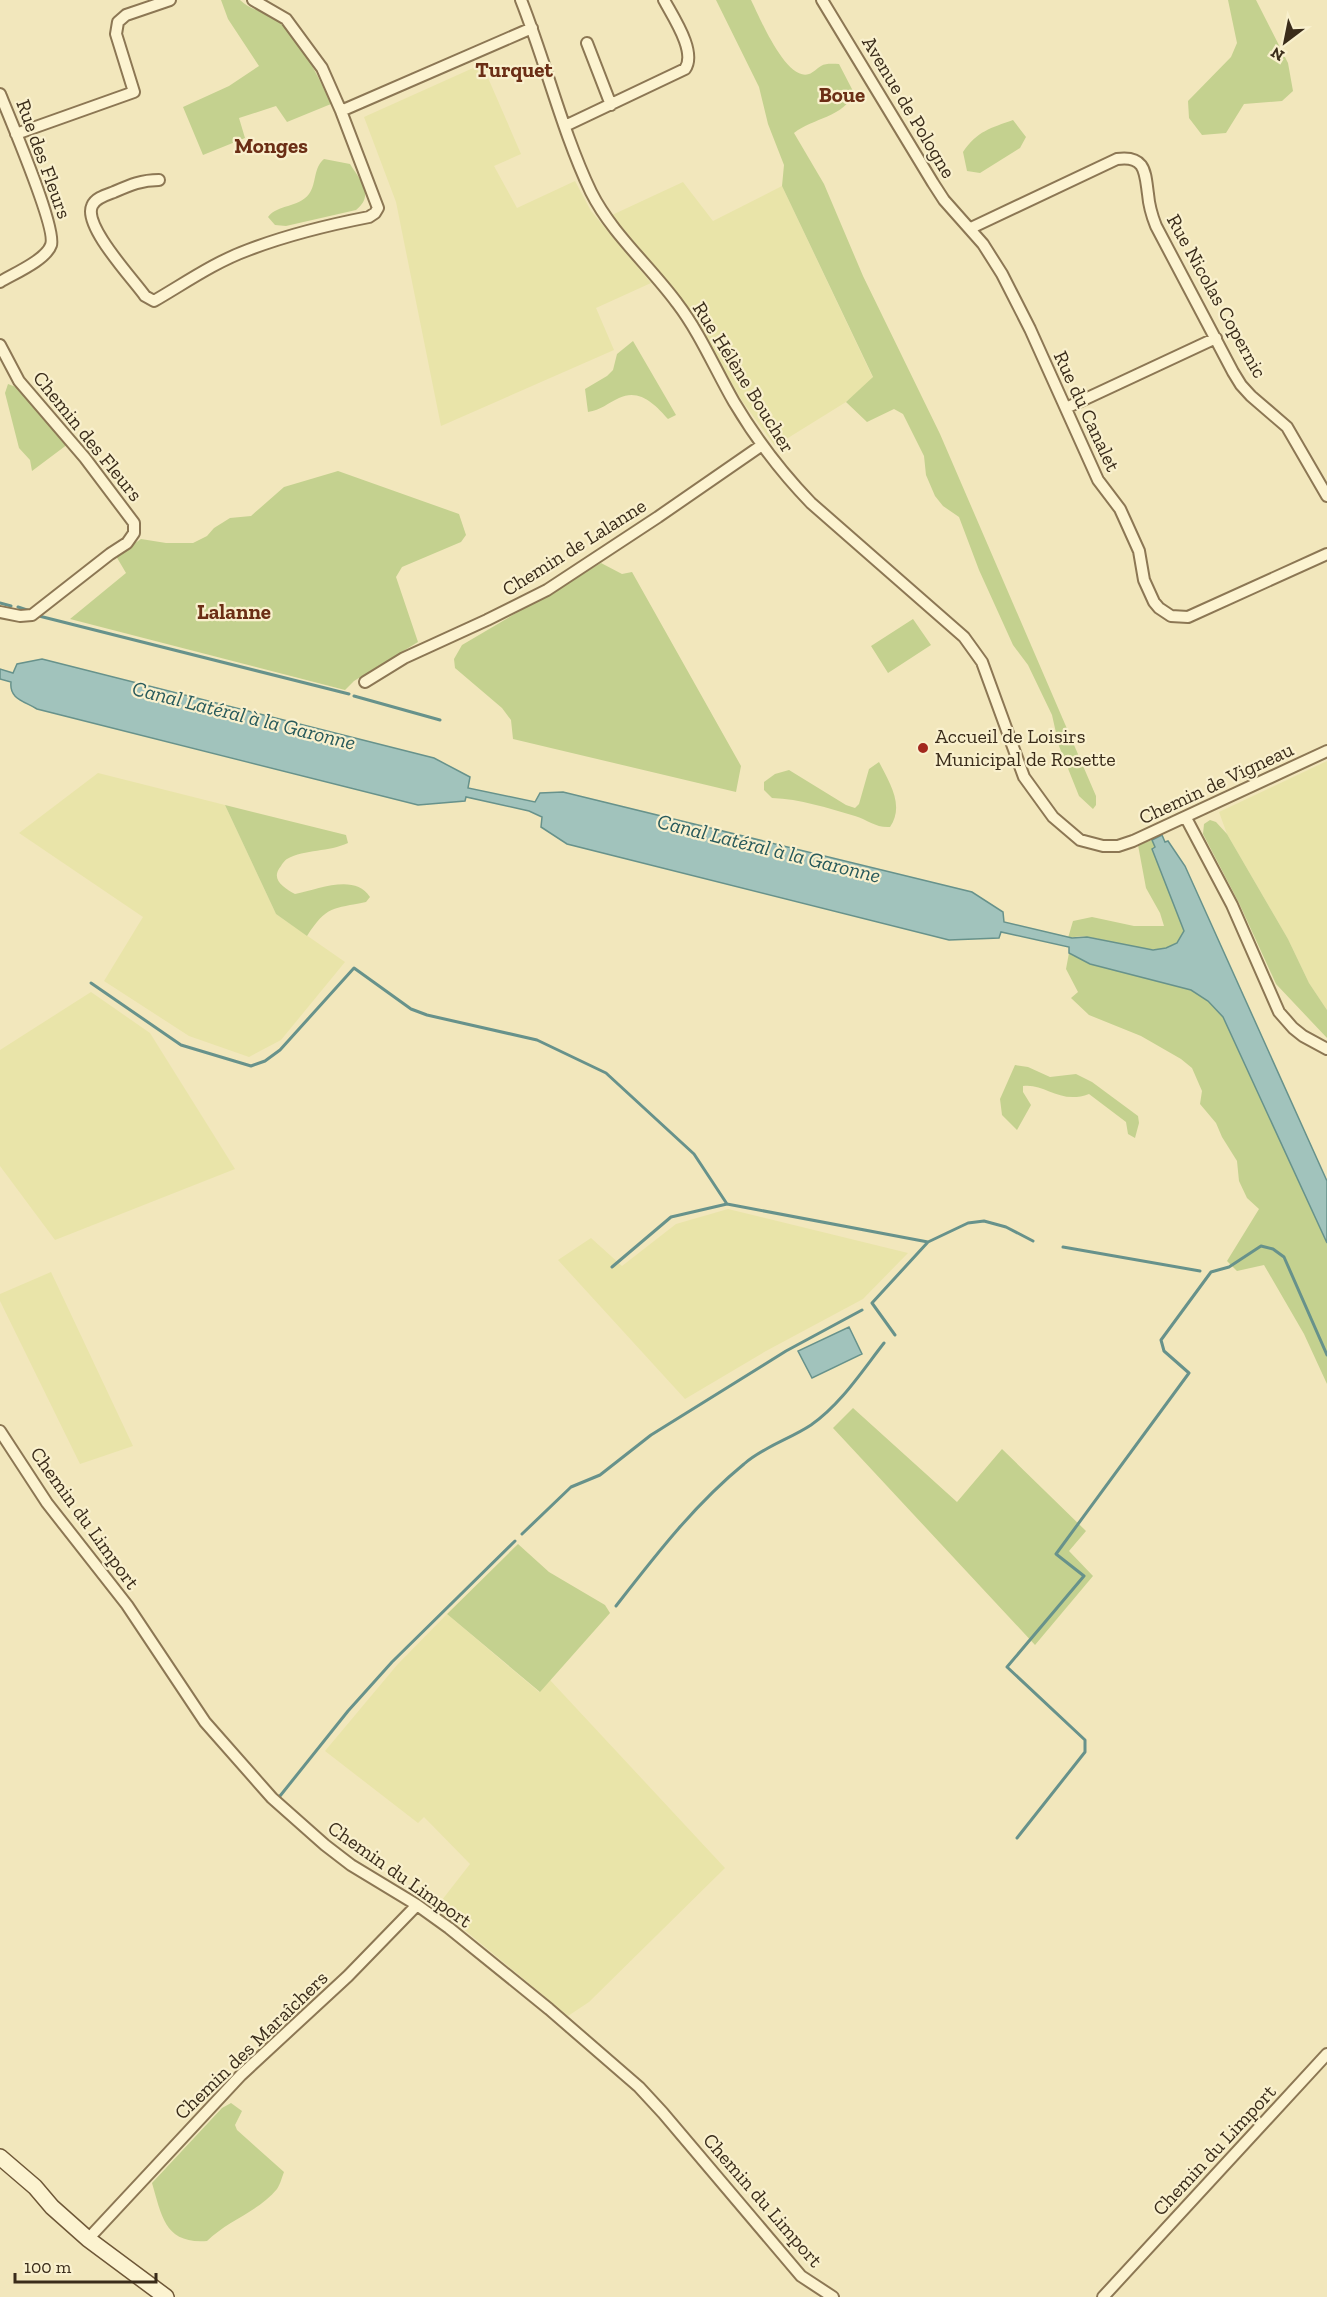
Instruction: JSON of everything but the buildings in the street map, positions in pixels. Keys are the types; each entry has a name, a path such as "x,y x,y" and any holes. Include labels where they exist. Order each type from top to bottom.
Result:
{"street":[{"path":"16,134 134,92 116,34 118,22 126,15 170,0"},
{"path":"159,180 142,180 96,200 91,207 90,215 97,232 145,296 154,301 215,265 248,250 310,230 369,217 378,208 322,68 285,19 253,0"},
{"name":"Rue Hélène Boucher","path":"521,0 590,190 601,211 678,304 762,445 789,480 811,502 964,637 982,662 1024,777 1053,817 1080,840 1103,846 1118,846"},
{"path":"566,126 681,72 688,64 689,53 664,0"},
{"name":"Avenue de Pologne","path":"822,0 938,191 971,228"},
{"path":"341,111 532,28"},
{"path":"587,43 611,105"},
{"name":"Rue des Fleurs","path":"0,94 53,238 47,253 0,282"},
{"name":"Rue Nicolas Copernic","path":"971,228 1117,159 1127,158 1138,162 1145,171 1150,211 1156,226 1241,385 1287,427 1327,496"},
{"name":"Rue du Canalet","path":"971,228 1002,274 1098,480 1120,509 1139,550 1144,580 1149,592 1154,602 1166,614 1188,617 1327,554"},
{"path":"1066,408 1216,338"},
{"name":"Chemin des Fleurs","path":"0,345 19,381 106,485 134,523 135,528 132,538 127,543 32,615 20,616 0,612"},
{"name":"Chemin de Lalanne","path":"365,682 404,658 547,590 762,445"},
{"name":"Chemin de Vigneau","path":"1118,846 1186,818 1327,751"},
{"path":"1186,818 1232,905 1279,1012 1303,1036 1327,1049"},
{"name":"Chemin du Limport","path":"0,1431 47,1503 126,1605 219,1739 272,1798 351,1865 417,1905 549,2008 639,2087 801,2276 833,2297"},
{"name":"Chemin des Maraîchers","path":"88,2240 241,2075 348,1976 417,1905"},
{"name":"Chemin du Limport","path":"1103,2297 1327,2054"},
{"path":"0,2157 35,2187 52,2207 88,2240 166,2297"}],"shaded area":[{"path":"482,64 521,154 494,166 517,208 575,181 591,211 651,283 596,308 614,350 441,426 396,202 364,117"},
{"path":"683,182 713,221 782,186 873,378 846,402 775,446 742,401 689,309 612,215"},
{"path":"1327,761 1327,1010 1309,983 1288,939 1227,834 1219,812"},
{"path":"98,773 225,805 276,914 345,962 281,1040 249,1057 189,1036 104,981 143,917 19,833"},
{"path":"91,992 150,1033 235,1169 55,1240 0,1166 0,1050"},
{"path":"728,1209 908,1253 863,1299 766,1351 685,1399 558,1260 591,1238 622,1266 676,1224"},
{"path":"51,1272 133,1446 80,1464 0,1301 0,1294"},
{"path":"447,1614 539,1692 550,1680 725,1868 589,2002 568,2016 455,1922 435,1909 470,1864 424,1817 418,1823 325,1751 397,1665"}],"green space":[{"path":"221,0 240,0 273,17 285,27 308,59 331,104 287,122 276,106 239,118 245,138 203,155 183,107 229,86 259,66 228,19"},
{"path":"716,0 751,0 774,46 791,68 800,74 809,74 823,65 839,64 854,93 849,101 836,112 794,133 824,184 863,276 940,434 1096,796 1096,805 1093,809 1079,796 1059,746 1052,715 1028,665 1013,645 979,570 959,517 943,506 935,496 926,475 924,456 903,414 894,409 867,422 846,402 873,377 782,186 784,165 768,124 759,87"},
{"path":"1228,0 1256,0 1288,63 1293,91 1282,101 1244,104 1226,133 1202,135 1189,118 1188,101 1231,57 1237,43"},
{"path":"1013,120 1026,137 1020,148 980,173 967,171 963,152 968,145 985,131"},
{"path":"324,159 350,164 364,187 362,204 356,210 286,226 275,225 268,217 277,210 299,202 309,194 318,167"},
{"path":"633,341 676,415 668,419 652,403 633,395 626,395 588,412 585,389 613,370 617,354"},
{"path":"8,384 21,389 68,444 32,471 30,460 19,448 5,393"},
{"path":"338,471 459,514 466,535 461,542 402,567 396,577 418,642 354,681 345,690 70,619 126,573 116,556 141,539 166,543 193,543 207,536 214,528 230,518 251,516 284,487"},
{"path":"601,563 622,574 632,572 741,766 736,792 513,739 511,720 502,708 455,668 454,659 462,645"},
{"path":"913,619 931,645 888,673 871,646"},
{"path":"879,762 896,802 894,819 890,827 876,825 814,804 772,798 764,790 764,782 775,774 789,770 846,805 855,808 859,804 869,769"},
{"path":"225,805 346,835 348,843 287,859 278,871 277,879 295,894 325,886 346,884 363,890 370,897 366,902 326,913 307,936 276,914"},
{"path":"1210,820 1216,822 1227,834 1288,939 1309,983 1327,1010 1327,1038 1276,984 1239,903 1203,834 1204,824"},
{"path":"1152,840 1155,847 1152,848 1184,931 1178,942 1156,949 1087,937 1068,938 1073,921 1092,917 1134,926 1164,926 1160,913 1146,888 1138,845"},
{"path":"1069,953 1090,964 1191,990 1208,1001 1223,1017 1327,1243 1327,1384 1304,1334 1264,1265 1237,1271 1227,1261 1259,1209 1247,1198 1239,1181 1237,1161 1216,1123 1200,1104 1202,1091 1192,1068 1141,1036 1089,1015 1071,998 1078,992 1066,969"},
{"path":"1015,1065 1028,1067 1050,1077 1076,1074 1092,1082 1138,1116 1139,1123 1135,1138 1128,1134 1126,1122 1089,1094 1079,1097 1061,1096 1031,1086 1023,1086 1023,1092 1031,1105 1017,1130 1002,1115 1000,1099"},
{"path":"853,1408 957,1502 1002,1449 1086,1531 1069,1551 1093,1576 1035,1645 833,1428"},
{"path":"518,1544 549,1572 605,1605 610,1613 540,1692 447,1614"},
{"path":"231,2103 242,2111 235,2125 237,2130 284,2172 281,2181 277,2189 261,2204 224,2227 207,2241 182,2238 174,2233 163,2217 152,2183 222,2108"}],"water":[{"name":"Canal Latéral à la Garonne","path":"42,659 434,758 470,777 468,788 535,802 540,793 563,792 972,892 1003,912 1004,922 1072,938 1087,937 1153,950 1177,943 1184,931 1152,849 1155,847 1152,840 1162,835 1185,866 1327,1181 1327,1243 1223,1017 1208,1001 1191,990 1090,964 1069,953 1069,947 1001,932 999,938 949,940 567,844 541,827 542,817 529,811 466,797 465,801 418,805 37,709 15,696 11,682 0,679 0,669 13,673 17,664"},
{"path":"849,1327 862,1354 812,1378 798,1351"}],"waterway":[{"path":"0,603 11,606"},
{"path":"18,607 30,611"},
{"path":"39,616 349,694"},
{"path":"354,696 440,720"},
{"path":"91,983 181,1045 251,1066 265,1061 280,1050 354,968 411,1009 427,1015 537,1040 606,1073 694,1154 727,1204 928,1242 968,1223 984,1221 1006,1227 1033,1241"},
{"path":"612,1267 671,1217 727,1204"},
{"path":"895,1335 872,1303 928,1242"},
{"path":"1017,1838 1085,1752 1085,1740 1007,1667 1084,1576 1056,1554 1189,1373 1164,1351 1161,1340 1211,1272 1229,1267 1261,1246 1273,1249 1284,1257 1327,1355"},
{"path":"1063,1247 1200,1271"},
{"path":"522,1534 571,1487 600,1475 651,1435 786,1351 862,1310"},
{"path":"616,1606 660,1550 708,1496 751,1458 822,1417 850,1387 884,1343"},
{"path":"280,1796 348,1711 392,1662 515,1541"}],"place":[{"name":"Accueil de Loisirs Municipal de Rosette","path":"923,748"}],"district":[{"name":"Turquet","path":"514,69"},
{"name":"Boue","path":"842,94"},
{"name":"Monges","path":"271,145"},
{"name":"Lalanne","path":"234,611"}]}
